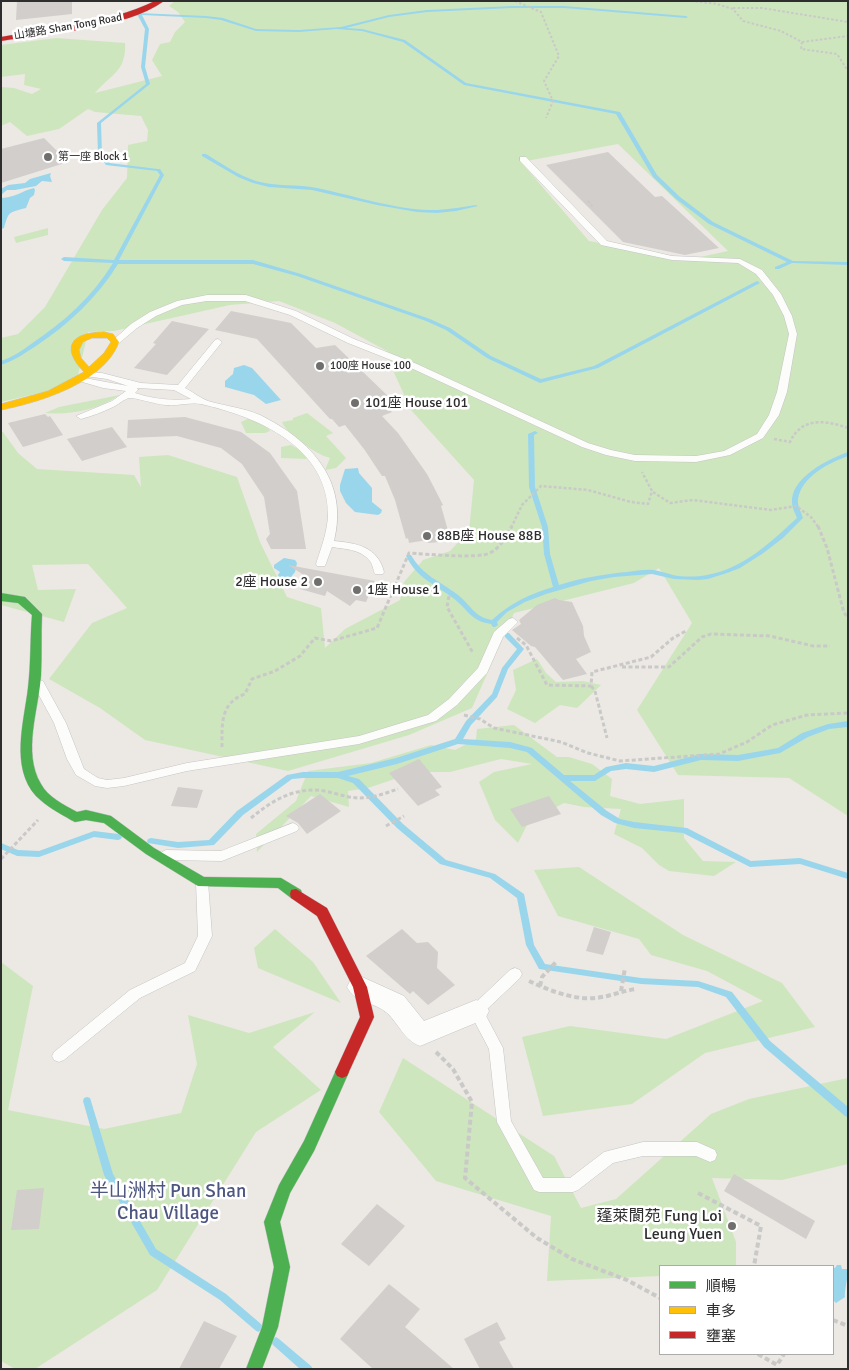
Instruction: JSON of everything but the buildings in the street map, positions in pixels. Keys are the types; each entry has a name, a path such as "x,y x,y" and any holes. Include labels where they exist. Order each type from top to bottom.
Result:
{"street":[{"name":"山塘路 Shan Tong Road","path":"1,39 103,23 134,15 162,1"},
{"path":"1,407 65,390 86,375 114,349 115,342 109,336 99,334 88,336 78,341 74,347 75,356 86,375"},
{"path":"1,597 21,600 37,614 34,634 35,677 26,754 34,784 48,800 75,817 86,815 107,820 153,854 202,882 281,883 322,912 360,987 367,1017 309,1146 284,1190 272,1222 282,1268 270,1327 254,1369"},
{"path":"360,987 395,1004 420,1035 476,1011"}],"lane":[{"path":"115,342 152,314 180,303 207,298 246,298 293,313 414,366 585,445 609,453 635,458 696,459 727,453 760,436 774,415 782,392 793,334 788,316 777,294 760,272 740,261 672,258 604,243 523,159"},
{"path":"180,388 218,342"},
{"path":"86,375 103,385 133,390 180,388 200,401 255,417 278,429 298,444 314,461 326,480 333,500 334,522 330,544 321,564"},
{"path":"133,390 152,402 176,404 200,401"},
{"path":"81,416 123,399 133,390"},
{"path":"330,544 354,547 368,553 374,558 379,572"},
{"path":"35,677 60,723 80,772 95,782 107,784 124,782 186,767 222,763 359,740 432,718 453,702 484,667 498,635 509,626"},
{"path":"153,854 222,856 293,828"},
{"path":"59,1056 135,994 190,967 206,936 202,882"},
{"path":"515,974 476,1011 496,1048 504,1122 539,1185 573,1185 609,1157 643,1149 697,1149 710,1155"}],"path":[{"path":"515,1 540,12 559,56 544,81 554,101 546,118"},
{"path":"690,1 733,8 762,8 848,22"},
{"path":"733,8 743,21 772,28 794,36 802,42 848,36"},
{"path":"802,42 801,49 837,54 848,71"},
{"path":"781,440 790,442 797,429 808,423 833,422 848,428"},
{"path":"635,458 652,491 670,503 693,500 771,510 796,506 810,517 821,531 844,613 848,617"},
{"path":"222,763 222,718 234,698 245,694 252,679 275,671 300,656 315,638 331,641 376,628 409,553 457,556 489,554 504,542 522,505 541,486 576,487 616,496 635,504 648,504 652,491"},
{"path":"449,596 447,607 450,615 458,625 475,657 484,667"},
{"path":"509,626 526,646 547,685 591,686"},
{"path":"607,738 595,691 591,686 592,672 652,656 673,638 686,631"},
{"path":"616,667 670,667 702,637 711,634 770,636 813,646 830,646"},
{"path":"432,718 438,721 465,715 480,719 494,728 561,742 588,753 620,761 719,754 747,742 772,725 807,715 848,713"},
{"path":"251,818 269,803 300,792 316,790 360,798 382,796 398,789"},
{"path":"386,826 404,816"},
{"path":"1,859 37,820"},
{"path":"540,986 542,978 556,962"},
{"path":"621,989 625,968"},
{"path":"515,974 540,986 582,998 600,998 621,989 637,989"},
{"path":"430,1046 453,1070 472,1102 465,1178 537,1238 572,1259 627,1280 659,1297"},
{"path":"698,1193 761,1226 754,1265"},
{"path":"834,1320 848,1326"},
{"path":"760,1355 777,1365 783,1355"}],"green space":[{"path":"175,1 848,1 848,816 789,778 678,775 637,710 692,623 659,568 634,583 514,613 472,708 409,735 288,771 145,740 100,708 49,679 92,623 127,608 88,564 32,565 38,590 76,589 64,622 1,605 1,432 3,432 18,453 37,469 134,475 141,487 139,457 168,455 237,477 260,542 287,597 321,608 325,648 345,629 400,600 404,582 423,560 450,551 469,531 474,480 411,410 391,366 387,351 335,323 279,301 230,305 114,331 88,332 78,375 56,389 1,402 1,338 18,334 45,307 102,210 127,178 128,145 147,141 148,130 141,116 95,112 88,109 59,129 27,136 10,122 1,126 1,87 14,88 32,94 41,89 24,85 25,74 1,77 1,45 56,38 125,43 125,52 120,66 95,93 162,76 152,60 160,44 170,42 175,32 185,22 178,12 169,6","holes":["618,144 728,251 691,259 589,241 521,162"]},
{"path":"48,228 48,235 16,243 14,237"},
{"path":"120,395 93,408 75,412 45,413 59,407"},
{"path":"307,413 333,433 326,436 346,458 336,468 325,470 330,458 317,453 303,444 290,433 282,422 293,420 293,418"},
{"path":"252,417 262,419 270,431 265,433 246,433 241,422"},
{"path":"291,445 302,451 307,459 281,458 281,447"},
{"path":"537,659 546,673 556,682 583,681 601,685 577,708 560,705 535,723 507,709 516,690 513,670"},
{"path":"514,725 557,757 569,757 592,764 612,779 610,796 640,804 684,799 684,838 703,861 736,862 714,876 669,871 659,865 642,848 614,834 621,809 584,807 564,803 529,821 518,843 495,820 479,782 494,772 532,764 501,759 450,772 415,772 368,788 348,791 349,807 311,796 257,852 256,834 296,801 308,771 371,763 431,745 455,750 476,739 477,729"},
{"path":"579,867 683,935 782,983 815,1027 705,1053 632,1104 543,1116 522,1037 570,1026 666,1039 763,1001 707,971 651,955 639,939 558,916 534,870"},
{"path":"275,929 313,962 341,1003 258,968 254,948"},
{"path":"1,962 33,986 8,1110 104,1129 181,1113 197,1064 188,1015 249,1033 315,1012 273,1047 321,1090 256,1132 157,1290 35,1369 15,1369 1,1361"},
{"path":"403,1058 554,1156 581,1208 616,1199 711,1114 749,1099 848,1078 848,1164 782,1180 712,1178 736,1242 736,1265 659,1265 659,1276 547,1281 551,1216 436,1181 379,1112"}],"water":[{"path":"51,173 52,182 42,181 36,186 7,190 1,195 1,189 8,185 25,183 30,179"},
{"path":"34,188 34,195 30,198 26,208 10,214 4,228 1,229 1,198"},
{"path":"244,365 252,368 281,400 266,404 254,395 225,387 225,381 233,374 234,368"},
{"path":"358,468 359,473 372,488 372,502 382,510 378,515 355,512 346,503 340,491 345,469"},
{"path":"284,558 295,560 297,563 295,572 291,577 279,579 278,575 280,572 274,568 274,565"},
{"path":"837,1265 841,1265 842,1269 848,1269 845,1297 836,1303 834,1301 835,1268"}],"waterway":[{"path":"343,27 389,16 427,11 512,7 564,7 686,17"},
{"path":"116,262 162,175 158,170 108,164 100,154 99,123 148,84 143,67 147,29 139,14 222,19 256,30 299,31 337,28 362,30 404,41 465,84 618,113 655,176 678,198 711,223 792,262 848,264"},
{"path":"204,155 239,176 262,184 319,190 397,208 437,211 476,206"},
{"path":"64,259 116,262"},
{"path":"1,363 25,351 72,316 100,286 116,262"},
{"path":"116,262 253,262 299,275 428,320 448,329 489,357 540,381 596,367 757,283"},
{"path":"777,268 791,262"},
{"path":"535,433 531,434 532,487 545,527 547,554 557,588"},
{"path":"557,588 591,579 635,573 655,572 674,577 703,578 737,567 760,553 800,518 795,499 802,483 808,476 823,465 848,454"},
{"path":"409,556 419,571 432,582 455,596 481,620 493,622"},
{"path":"493,622 505,611 522,601 557,588"},
{"path":"458,741 468,723 495,695 505,668 521,649 507,635"},
{"path":"562,778 595,778 609,769 626,766 654,769 701,757 738,758 780,750 805,735 828,727 848,724"},
{"path":"339,775 397,761 458,741"},
{"path":"458,741 510,745 529,750 562,778"},
{"path":"151,841 178,845 211,843 240,813 290,777 338,775 356,781 400,826 443,862 492,876 521,896 530,945 542,967 641,981 698,984 729,994 767,1044 848,1113"},
{"path":"562,778 604,813 618,821 634,825 684,830 750,864 800,861 848,876"},
{"path":"1,846 17,853 39,854 94,834 118,837"},
{"path":"87,1101 109,1175 153,1252 223,1297 258,1327"},
{"path":"276,1342 308,1369"}],"traffic: fast":[{"path":"1,597 21,600 37,614 35,676 28,730 27,757 29,770 41,794 75,817 86,815 107,819 150,851 202,882 281,883 296,894"},
{"path":"254,1369 270,1327 282,1267 272,1222 284,1190 309,1146 342,1072"}],"traffic: slow":[{"path":"1,407 39,398 63,388 85,375 96,366 105,358 114,346 115,342 110,336 85,337 76,344 77,358 80,362 87,370 89,372"}],"traffic: jam":[{"path":"1,39 103,22 123,17 161,1"},
{"path":"296,894 322,912 360,987 367,1017 342,1072"}],"place":[{"name":"第一座 Block 1","path":"48,157"},
{"name":"100座 House 100","path":"320,366"},
{"name":"101座 House 101","path":"355,403"},
{"name":"88B座 House 88B","path":"427,536"},
{"name":"2座 House 2","path":"318,582"},
{"name":"1座 House 1","path":"357,590"},
{"name":"蓬萊閬苑 Fung Loi Leung Yuen","path":"732,1226"}],"district":[{"name":"半山洲村 Pun Shan Chau Village","path":"168,1203"}]}
